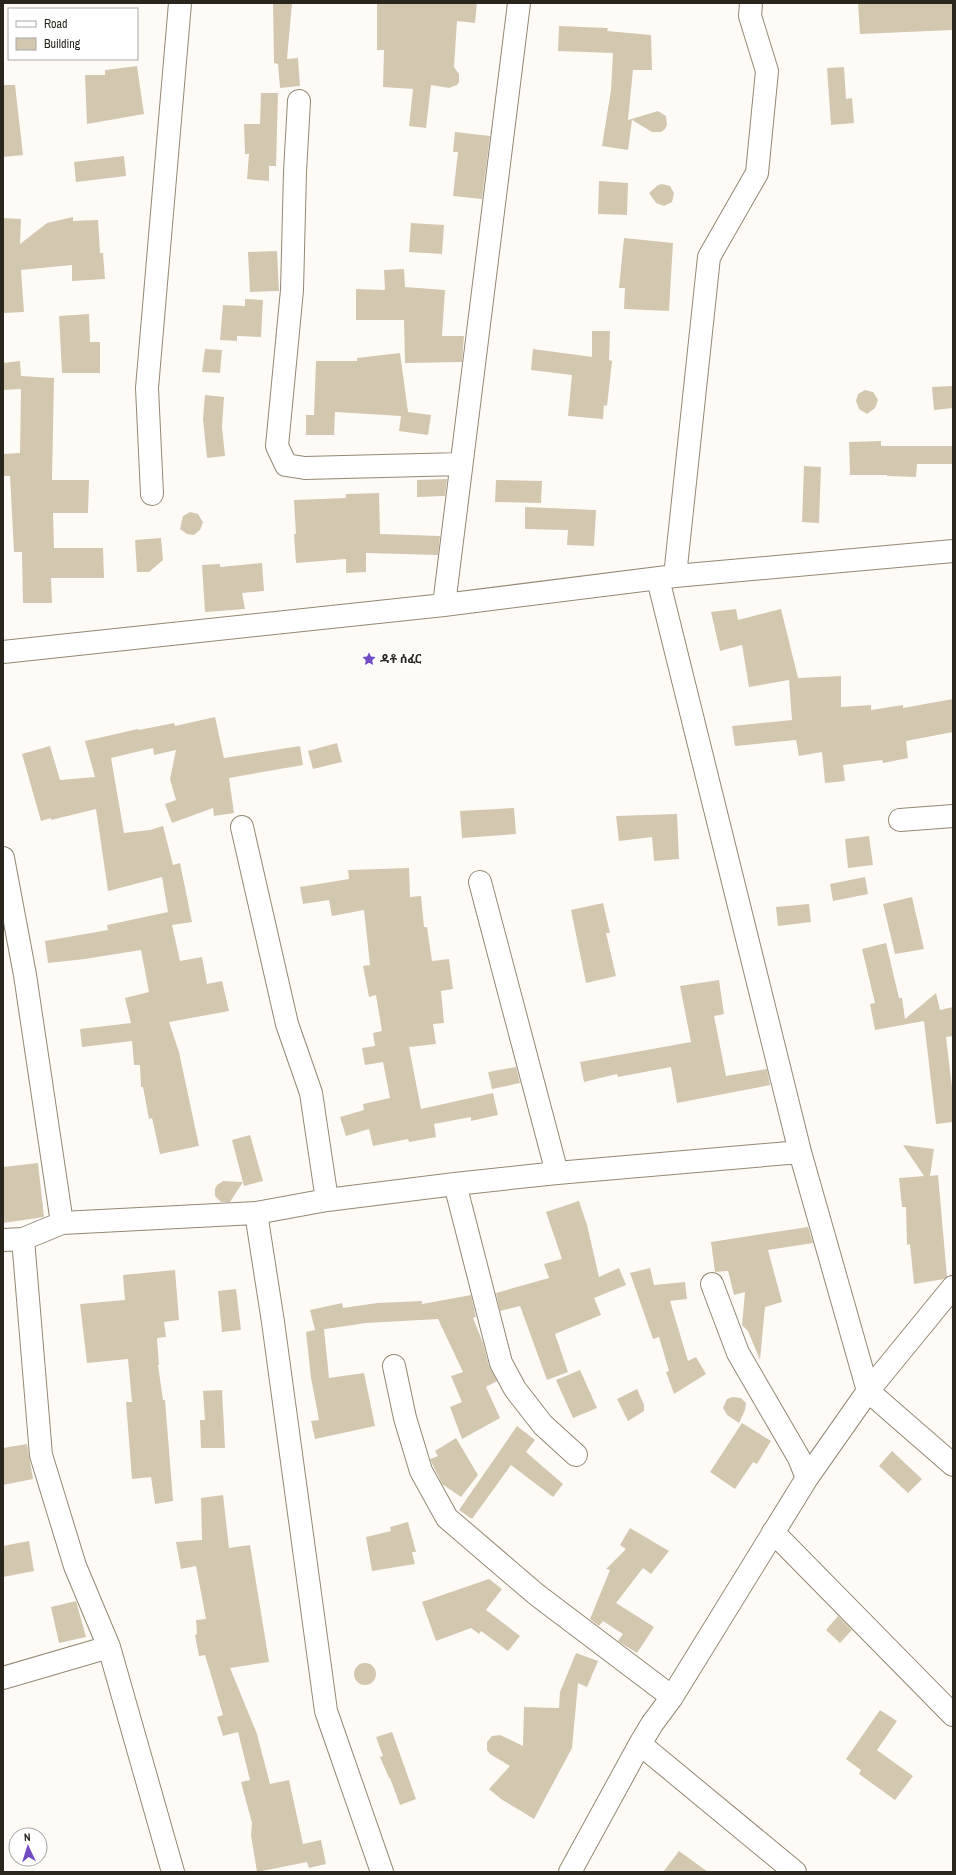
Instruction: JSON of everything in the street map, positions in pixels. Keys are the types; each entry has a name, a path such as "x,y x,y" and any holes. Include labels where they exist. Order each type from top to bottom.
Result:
{"street":[{"path":"152,494 147,388 180,3"},
{"path":"444,605 519,3"},
{"path":"752,3 750,16 767,71 757,173 709,257 666,578 800,1152 868,1391 953,1465"},
{"path":"299,101 294,172 292,290 277,446 286,465 305,468 462,464"},
{"path":"3,652 444,605 666,578 953,550"},
{"path":"900,820 953,816"},
{"path":"242,827 287,1024 311,1093 328,1200"},
{"path":"3,858 25,975 62,1223"},
{"path":"480,882 557,1172"},
{"path":"173,1872 109,1647 75,1566 41,1455 13,1239 62,1223 256,1212 328,1200 557,1172 800,1152"},
{"path":"455,1184 501,1362 515,1389 543,1425 576,1455"},
{"path":"256,1212 273,1322 326,1711 382,1872"},
{"path":"712,1284 738,1353 799,1458 807,1478"},
{"path":"570,1872 652,1724 672,1697 807,1478 868,1391 953,1287"},
{"path":"394,1366 405,1418 421,1471 447,1518 537,1595 672,1697"},
{"path":"773,1532 953,1715"},
{"path":"3,1678 109,1647"},
{"path":"640,1744 795,1872"}],"building":[{"path":"273,3 292,3 287,59 298,58 300,86 280,88 278,64 274,63"},
{"path":"377,3 477,3 475,23 457,21 454,67 459,74 459,82 457,85 449,88 431,85 426,128 409,126 413,89 383,87 384,50 377,50"},
{"path":"858,3 953,3 953,30 860,34"},
{"path":"559,26 608,28 607,31 651,35 652,70 633,70 628,120 658,111 666,116 667,125 665,129 661,132 652,132 632,120 628,150 602,146 611,90 613,53 558,51"},
{"path":"137,66 144,114 87,124 85,75 105,75 105,70"},
{"path":"844,67 846,99 852,98 854,123 831,125 827,68"},
{"path":"3,85 15,85 23,155 3,157"},
{"path":"261,93 278,93 276,166 269,166 269,181 247,179 249,154 245,154 244,124 260,124"},
{"path":"455,132 490,136 482,199 453,196 458,152 453,152"},
{"path":"124,156 126,176 76,182 74,162"},
{"path":"599,181 628,183 627,215 598,214"},
{"path":"662,184 670,186 674,193 672,202 664,206 656,203 649,193 658,185"},
{"path":"73,217 73,221 98,220 100,253 103,253 105,279 72,281 72,265 21,270 24,312 4,313 3,218 21,219 20,244 47,223"},
{"path":"411,223 444,225 442,254 409,252"},
{"path":"624,238 673,243 669,311 624,309 625,288 619,288"},
{"path":"277,251 279,291 250,292 248,252"},
{"path":"404,269 405,287 445,290 442,336 464,336 462,362 405,363 404,320 356,320 356,289 385,290 384,270"},
{"path":"245,299 263,300 261,337 237,336 237,341 220,340 223,305 245,306"},
{"path":"89,314 90,342 100,342 100,373 62,373 59,316"},
{"path":"592,331 610,331 609,360 612,361 607,406 604,405 603,419 568,416 572,375 531,370 533,349 592,357"},
{"path":"205,349 222,350 220,373 202,372"},
{"path":"400,353 408,412 431,415 428,435 399,431 401,416 335,412 334,435 306,435 306,415 314,415 316,361 357,361 357,358"},
{"path":"20,361 21,376 54,378 52,480 89,480 88,513 53,513 54,548 103,548 104,578 51,578 52,603 23,603 22,552 14,552 10,476 3,476 3,454 20,453 21,389 3,390 3,363"},
{"path":"952,386 953,408 934,410 932,387"},
{"path":"865,390 873,392 878,400 875,408 867,414 859,409 856,401 858,394"},
{"path":"205,395 224,397 222,427 225,456 207,458 203,419"},
{"path":"881,441 881,446 953,446 953,464 917,464 916,477 850,475 849,442"},
{"path":"804,466 821,467 819,523 802,522"},
{"path":"447,479 445,496 417,497 417,480"},
{"path":"496,480 542,481 541,503 495,502"},
{"path":"379,493 380,534 440,536 438,555 366,553 366,572 346,573 346,559 296,563 294,500 346,498 346,494"},
{"path":"525,507 596,510 594,546 567,545 568,530 525,529"},
{"path":"190,512 198,514 203,522 200,530 194,535 187,534 180,529 183,516"},
{"path":"161,538 163,560 149,572 137,572 135,540"},
{"path":"262,563 264,591 242,593 245,609 205,612 202,565 220,564 220,567"},
{"path":"736,609 738,620 781,609 798,678 841,676 841,707 871,705 871,710 903,705 903,708 953,699 953,732 906,741 908,758 883,763 882,760 843,765 845,781 825,783 822,752 799,756 796,740 735,746 732,726 792,720 789,680 749,687 742,645 720,651 711,612"},
{"path":"215,717 224,758 300,746 303,765 229,778 234,813 214,816 213,808 172,823 165,804 176,800 170,779 176,750 154,755 153,748 111,758 124,833 150,830 163,826 173,865 180,863 192,922 172,925 180,961 202,957 207,984 222,981 229,1011 169,1022 179,1052 199,1146 160,1154 152,1118 149,1119 143,1087 141,1087 140,1065 134,1065 132,1041 82,1047 80,1029 131,1023 125,998 149,992 141,950 48,963 45,941 108,930 107,925 168,912 162,877 108,891 96,809 41,821 22,754 50,746 60,780 95,777 85,741 138,729 174,723 175,726"},
{"path":"337,743 342,762 313,769 308,751"},
{"path":"514,808 516,834 462,838 460,811"},
{"path":"677,814 679,859 654,861 652,837 619,841 616,816"},
{"path":"869,836 873,865 848,868 845,839"},
{"path":"409,868 410,897 421,896 424,927 427,927 432,961 449,959 453,989 441,991 444,1023 433,1024 436,1044 409,1047 421,1109 493,1093 498,1115 471,1121 471,1117 434,1124 436,1137 409,1142 408,1139 373,1146 369,1129 346,1136 340,1117 364,1110 363,1104 390,1098 383,1062 365,1065 362,1048 375,1046 373,1033 382,1031 376,995 369,997 363,966 370,965 364,910 332,916 329,900 303,904 300,887 349,879 348,870"},
{"path":"865,877 868,894 833,901 830,884"},
{"path":"912,897 924,949 895,954 883,904"},
{"path":"603,903 610,933 606,933 616,976 586,983 571,910"},
{"path":"809,904 811,922 778,926 776,907"},
{"path":"886,943 899,998 902,998 905,1019 936,993 940,1010 953,1007 953,1036 946,1037 953,1096 953,1122 936,1124 924,1021 875,1030 870,1004 875,1003 862,949"},
{"path":"719,980 724,1014 714,1016 726,1076 767,1069 770,1085 677,1103 671,1067 618,1077 617,1074 584,1082 580,1062 691,1042 680,986"},
{"path":"516,1067 520,1083 492,1089 488,1072"},
{"path":"250,1135 263,1181 244,1186 232,1140"},
{"path":"903,1145 934,1149 930,1176 938,1175 947,1277 944,1279 914,1284 910,1244 907,1245 906,1207 902,1207 899,1178 924,1176"},
{"path":"38,1163 44,1217 3,1223 3,1167"},
{"path":"223,1181 243,1182 230,1202 221,1202 215,1196 215,1189 217,1185"},
{"path":"579,1201 587,1225 599,1277 619,1268 626,1285 594,1298 601,1315 555,1334 568,1372 547,1380 520,1306 500,1311 496,1293 549,1278 544,1264 562,1259 546,1212"},
{"path":"808,1227 813,1243 768,1250 782,1302 765,1307 760,1360 748,1331 742,1325 745,1292 734,1295 728,1271 715,1272 711,1242"},
{"path":"650,1268 654,1285 685,1282 687,1299 670,1301 688,1361 696,1357 706,1374 674,1394 666,1372 669,1371 659,1337 653,1339 630,1273"},
{"path":"175,1270 179,1320 164,1322 166,1337 157,1338 158,1365 163,1400 165,1400 173,1501 155,1504 151,1477 132,1479 126,1402 132,1402 128,1359 87,1363 80,1304 125,1300 123,1275"},
{"path":"236,1289 241,1330 222,1332 218,1291"},
{"path":"471,1295 476,1317 473,1318 483,1343 489,1366 497,1381 486,1387 500,1418 462,1439 450,1407 462,1402 451,1376 463,1372 438,1319 366,1323 324,1329 329,1378 364,1373 375,1426 315,1439 311,1421 319,1420 311,1378 306,1332 315,1330 310,1310 342,1303 343,1308 377,1303 422,1301 422,1304"},
{"path":"580,1370 597,1408 573,1418 556,1380"},
{"path":"637,1389 644,1405 644,1411 628,1421 617,1399"},
{"path":"222,1390 225,1448 201,1448 200,1420 205,1420 203,1391"},
{"path":"733,1397 741,1398 746,1403 745,1410 739,1423 727,1415 723,1408 727,1399"},
{"path":"742,1423 771,1441 757,1464 753,1462 735,1489 710,1472"},
{"path":"517,1426 535,1440 526,1452 563,1484 553,1497 511,1465 472,1519 459,1510"},
{"path":"456,1438 478,1475 461,1497 442,1484 430,1459 438,1456 435,1451"},
{"path":"27,1444 33,1479 3,1485 3,1448"},
{"path":"892,1451 922,1479 908,1493 879,1466"},
{"path":"223,1495 229,1548 250,1545 269,1662 230,1668 257,1734 270,1784 289,1780 303,1844 321,1840 326,1864 309,1868 307,1862 257,1872 251,1835 252,1823 241,1782 250,1780 238,1732 223,1736 217,1717 223,1715 205,1655 199,1656 195,1635 197,1634 196,1620 206,1619 196,1566 181,1569 176,1542 202,1540 201,1498"},
{"path":"408,1522 416,1552 412,1552 415,1564 372,1571 366,1537 391,1531 390,1527"},
{"path":"630,1528 669,1551 651,1574 643,1568 616,1603 654,1627 637,1653 618,1641 623,1634 603,1621 599,1626 590,1619 610,1570 606,1569 626,1549 620,1545"},
{"path":"29,1541 34,1571 3,1577 3,1546"},
{"path":"489,1579 502,1589 486,1610 520,1636 508,1651 481,1631 479,1634 471,1628 436,1641 422,1602"},
{"path":"76,1601 86,1637 59,1643 51,1607"},
{"path":"838,1616 852,1630 840,1643 826,1630"},
{"path":"576,1653 598,1661 587,1687 578,1683 572,1748 534,1819 501,1799 489,1789 510,1766 490,1754 487,1750 487,1742 492,1736 500,1735 523,1746 524,1707 559,1708 560,1692"},
{"path":"365,1663 373,1666 376,1674 373,1682 365,1685 357,1682 354,1674 357,1666"},
{"path":"880,1710 897,1721 877,1750 913,1776 895,1800 859,1774 861,1770 846,1759"},
{"path":"392,1732 416,1799 400,1805 380,1757 383,1756 376,1737"},
{"path":"679,1851 708,1872 663,1872"}],"place":[{"name":"ዳቶ ሰፈር","path":"369,659"}]}
